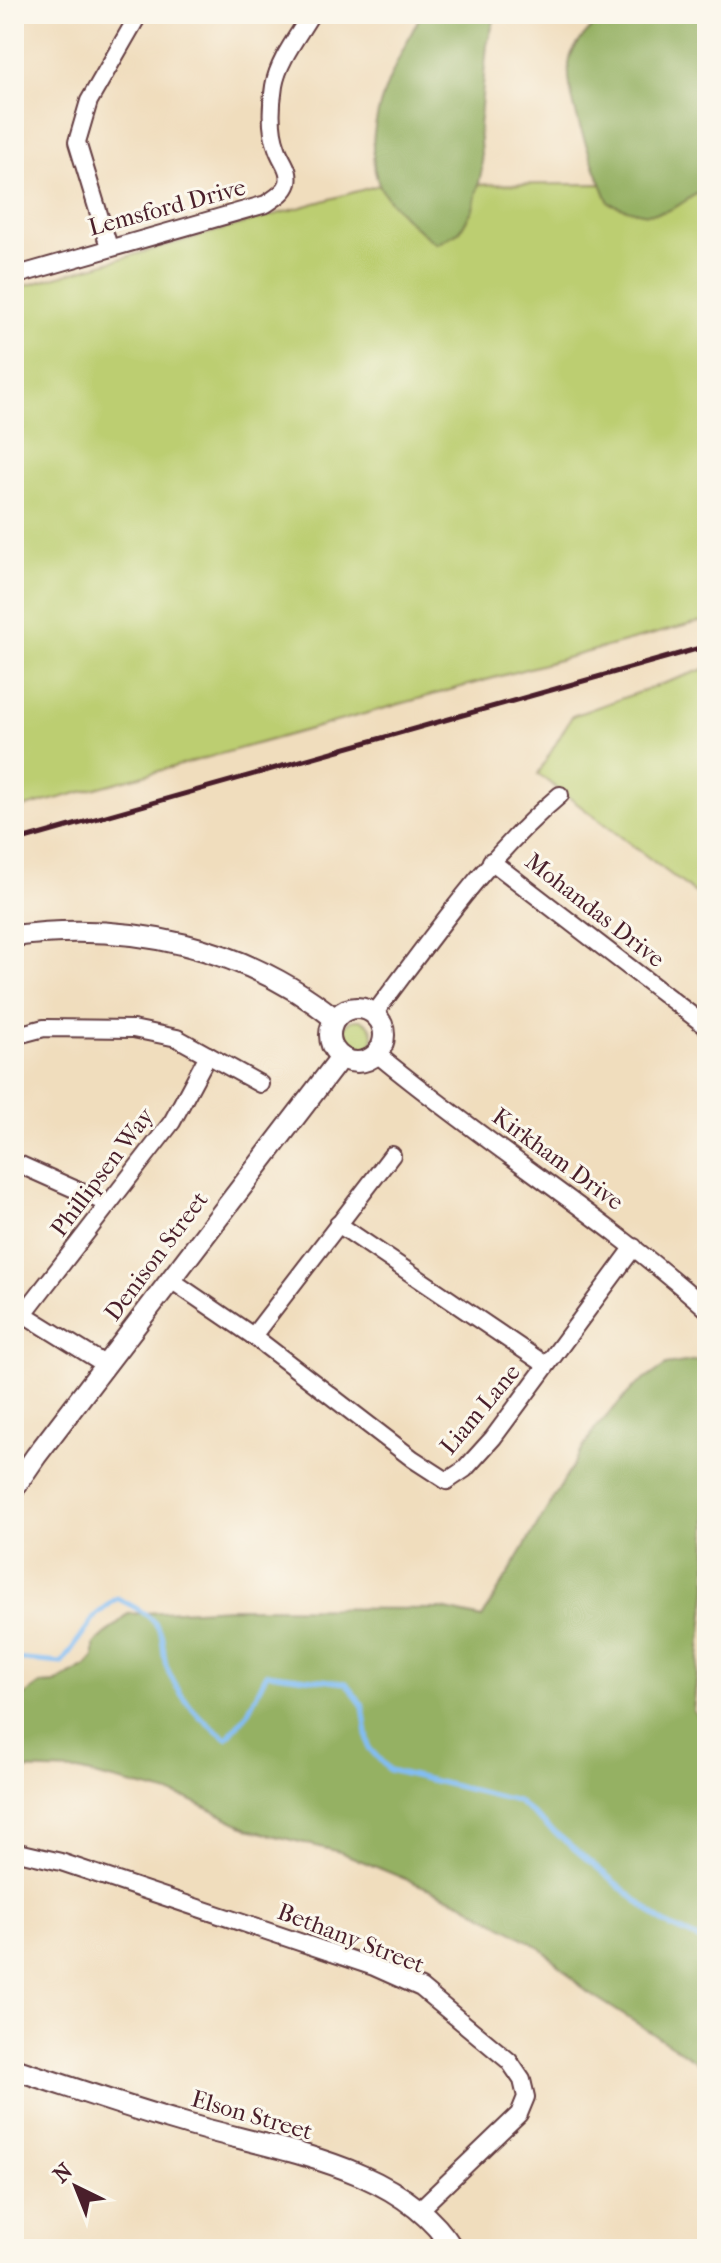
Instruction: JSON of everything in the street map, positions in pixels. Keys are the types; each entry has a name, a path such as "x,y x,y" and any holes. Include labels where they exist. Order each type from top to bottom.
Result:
{"street":[{"path":"109,247 77,142 89,101 139,14"},
{"name":"Lemsford Drive","path":"14,276 266,204 281,194 288,185 287,167 277,149 272,120 274,81 311,14"},
{"path":"374,1014 491,861 560,795"},
{"name":"Mohandas Drive","path":"491,861 707,1027"},
{"path":"14,936 94,932 168,941 203,950 274,977 306,995 335,1019"},
{"path":"358,1008 374,1014 380,1021 384,1038 377,1054 361,1063 341,1057 331,1046 330,1036 335,1019 341,1013 358,1008"},
{"path":"14,1036 44,1028 133,1029 177,1038 260,1084"},
{"name":"Kirkham Drive","path":"377,1054 436,1103 634,1247 707,1309"},
{"name":"Phillipsen Way","path":"19,1310 172,1122 208,1055"},
{"name":"Denison Street","path":"14,1488 341,1057"},
{"path":"171,1280 253,1336 392,1155"},
{"path":"14,1162 108,1204"},
{"path":"338,1224 546,1365"},
{"name":"Liam Lane","path":"253,1336 413,1459 447,1481 465,1469 493,1438 634,1247"},
{"path":"19,1310 106,1365"},
{"name":"Bethany Street","path":"14,1851 61,1862 374,1967 421,1988 509,2061 522,2080 526,2097 519,2114 419,2210"},
{"name":"Elson Street","path":"14,2069 181,2123 352,2170 419,2210 445,2235 453,2249"}],"green space":[{"path":"421,14 496,14 487,45 479,127 482,169 473,209 460,231 437,244 413,225 388,198 378,182 373,161 373,139 383,95"},
{"path":"604,14 707,14 707,191 666,211 644,213 609,203 580,128 569,67 575,48"},
{"path":"379,185 707,187 707,620 14,810 14,289"},
{"path":"707,668 707,902 538,774 572,716"},
{"path":"357,1020 369,1024 373,1036 369,1048 357,1052 345,1048 341,1036 345,1024"},
{"path":"697,1360 707,1365 707,1588 693,1711 707,1728 707,2068 586,1991 542,1949 461,1902 340,1852 252,1830 186,1798 78,1771 14,1769 14,1703 40,1684 55,1683 86,1666 94,1657 94,1644 128,1614 229,1608 442,1609 482,1618 594,1430 633,1388 666,1365"}],"waterway":[{"path":"14,1659 62,1663 96,1615 117,1598 143,1612 154,1622 161,1634 166,1665 176,1687 199,1715 227,1738 247,1714 267,1673 346,1683 363,1706 369,1748 389,1770 517,1801 665,1924 707,1943"}],"railway":[{"path":"14,842 707,646"}]}
